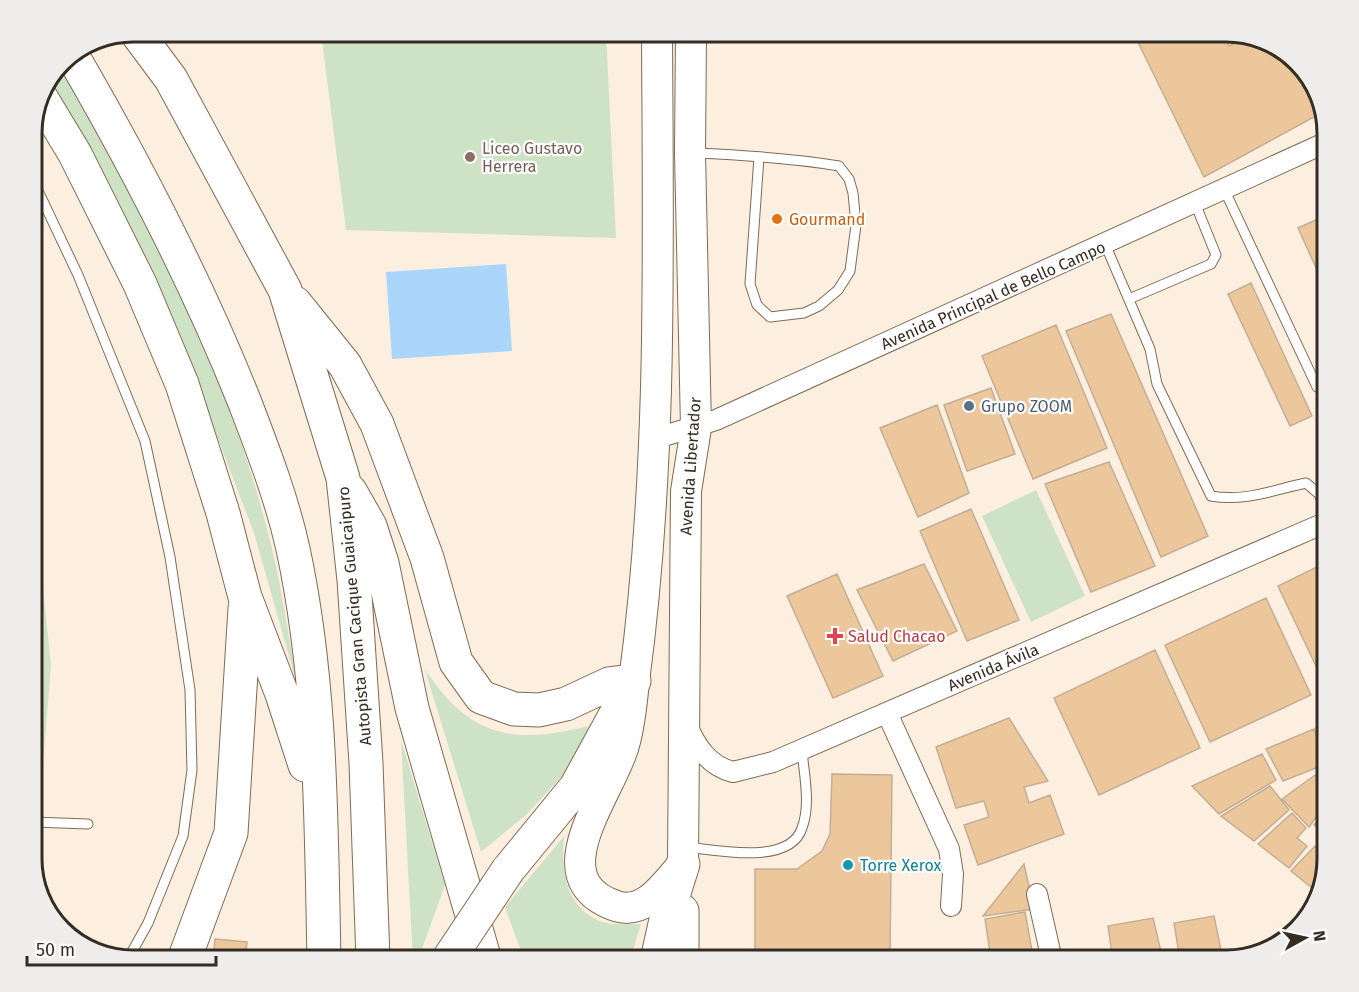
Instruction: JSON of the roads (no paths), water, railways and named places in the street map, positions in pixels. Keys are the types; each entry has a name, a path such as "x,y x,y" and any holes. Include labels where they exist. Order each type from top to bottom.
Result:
{"highway":[{"name":"Autopista Gran Cacique Guaicaipuro","path":"143,42 171,79 285,290 343,478 354,580 365,740 374,950"},
{"path":"76,62 139,173 213,326 267,460 293,548 309,648 321,815 324,950"},
{"path":"46,106 75,154 140,284 182,384 245,597 282,694 321,815"},
{"path":"285,290 345,364 377,424 428,558 456,662 481,697 514,709 538,710 566,704 609,684 634,681"},
{"path":"343,478 370,526 382,563 411,708 482,950"},
{"path":"188,950 231,833 245,597"},
{"path":"455,950 508,870 576,787 634,681"},
{"path":"659,950 683,855"},
{"path":"682,950 683,855"},
{"path":"468,897 498,950"}],"main road":[{"path":"657,42 658,254 654,439 647,553 634,681 624,746 581,842 581,872 588,890 602,901 622,908 648,902 683,855"},
{"name":"Avenida Libertador","path":"683,855 686,491 696,428 690,153 692,42"}],"street":[{"name":"Avenida Principal de Bello Campo","path":"654,439 696,428 1317,147"},
{"name":"Avenida Ávila","path":"683,710 700,751 733,772 754,768 802,750 1317,527"},
{"path":"887,713 949,849 953,874 951,906"},
{"path":"1037,894 1050,950"}],"lane":[{"path":"690,153 759,157 839,165 849,179 856,225 850,271 838,290 819,306 804,313 770,317 757,305 750,284 759,157"},
{"path":"1224,189 1317,387"},
{"path":"42,198 78,274 145,441 170,557 190,690 192,770 183,836 148,923 133,950"},
{"path":"1129,299 1211,264 1215,259 1216,255 1195,202"},
{"path":"1105,244 1150,349 1157,384 1211,496 1231,500 1306,483 1317,492"},
{"path":"683,855 759,854 790,844 802,830 806,807 802,750"},
{"path":"42,822 88,824"}],"water":[{"path":"506,264 512,351 392,359 386,272"}],"place":[{"name":"Liceo Gustavo Herrera","path":"470,157"},
{"name":"Gourmand","path":"777,219"},
{"name":"Grupo ZOOM","path":"969,406"},
{"name":"Salud Chacao","path":"835,636"},
{"name":"Torre Xerox","path":"848,865"}]}
